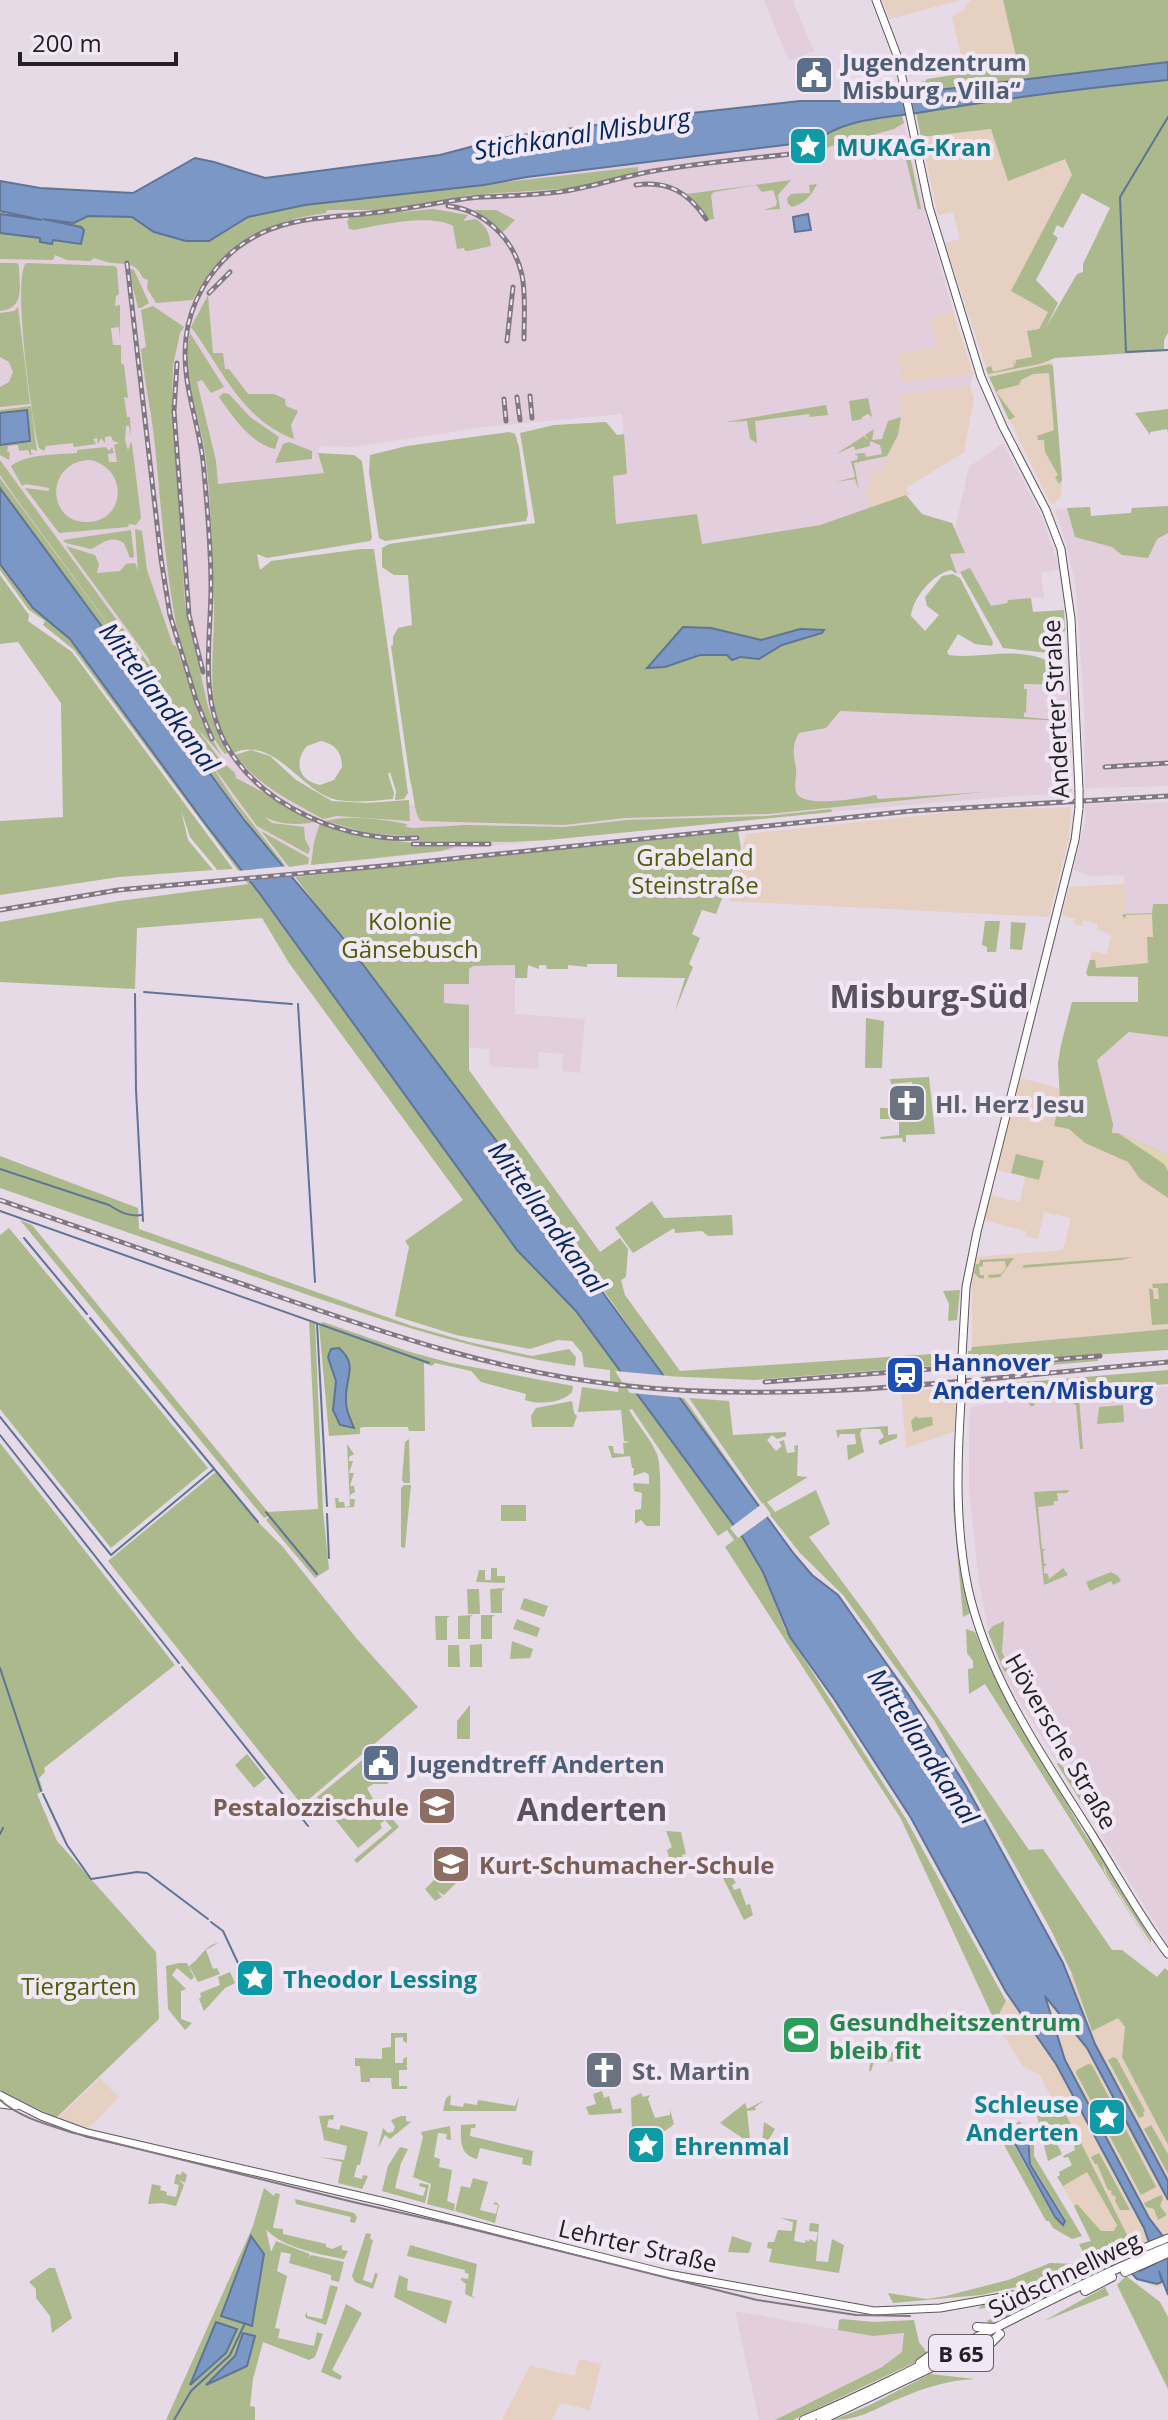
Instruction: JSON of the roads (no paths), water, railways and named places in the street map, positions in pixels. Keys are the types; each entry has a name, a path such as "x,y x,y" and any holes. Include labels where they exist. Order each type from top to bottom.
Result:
{"highway":[{"name":"Südschnellweg","path":"821,2420 926,2371 1097,2277 1168,2247"},
{"name":"Südschnellweg","path":"1097,2277 1168,2253"},
{"path":"977,2327 1000,2330 990,2344"},
{"name":"Südschnellweg","path":"804,2420 1000,2330"},
{"path":"915,2370 938,2348 952,2340"},
{"path":"926,2371 943,2370"}],"main road":[{"name":"Anderter Straße","path":"876,0 894,46 934,229 981,377 1046,510 1061,549 1071,619 1079,790 1075,840 966,1287 959,1436"},
{"name":"Höversche Straße","path":"959,1436 962,1555 971,1602 985,1645 1028,1731 1168,1954"},
{"path":"0,2095 18,2106"},
{"path":"0,2104 18,2106"},
{"name":"Lehrter Straße","path":"18,2106 49,2120 98,2135 385,2202 683,2278 850,2308 890,2311 972,2304 1097,2277 1168,2238"}],"water":[{"name":"Stichkanal Misburg","path":"1168,62 1168,80 1042,94 878,118 839,128 817,141 305,205 248,217 209,241 186,241 154,232 132,217 88,216 74,223 43,219 81,227 84,230 81,244 53,240 52,244 40,242 40,238 0,233 0,214 42,220 0,211 0,181 40,188 133,193 195,158 265,178 440,155 508,137 647,118 800,101 849,101"},
{"path":"808,214 811,230 795,232 793,217"},
{"path":"27,410 30,441 0,445 0,413"},
{"name":"Mittellandkanal","path":"0,488 245,821 339,933 523,1176 606,1297 794,1554 812,1575 838,1595 908,1694 966,1786 1063,1963 1095,2044 1168,2181 1168,2200 1087,2048 1045,1996 1065,2060 1149,2218 1168,2243 1168,2295 1159,2271 1162,2282 1157,2284 1137,2279 1112,2252 1115,2247 1140,2271 1156,2263 1144,2228 1056,2064 1006,1992 911,1818 790,1637 763,1572 743,1538 576,1311 517,1250 260,894 70,639 33,608 0,564"},
{"path":"683,627 711,628 761,640 800,629 824,630 782,645 759,659 740,657 732,660 727,655 700,655 665,667 647,668"},
{"path":"339,1348 350,1365 346,1401 354,1428 340,1425 333,1410 336,1381 328,1357 331,1349"},
{"path":"1023,2131 1028,2136 1030,2164 1065,2221 1063,2225 1055,2217 1013,2140"},
{"path":"251,2236 264,2254 252,2326 221,2316"},
{"path":"216,2322 237,2329 226,2353 190,2385"},
{"path":"243,2333 255,2336 247,2366 206,2385 235,2356"}],"waterway":[{"path":"1168,117 1120,197 1126,352 1168,350"},
{"path":"144,992 292,1004"},
{"path":"135,994 143,1221"},
{"path":"298,1004 315,1282"},
{"path":"0,1169 125,1213 142,1215"},
{"path":"0,1211 429,1363"},
{"path":"24,1238 87,1314"},
{"path":"90,1318 258,1522"},
{"path":"317,1324 327,1506"},
{"path":"0,1417 111,1555 214,1469"},
{"path":"0,1435 179,1663"},
{"path":"266,1512 317,1574"},
{"path":"327,1514 329,1558"},
{"path":"182,1667 308,1826"},
{"path":"0,1668 41,1791"},
{"path":"43,1794 67,1845 91,1879 147,1873 208,1919"},
{"path":"0,1834 3,1828"},
{"path":"211,1922 223,1931 245,1978"},
{"path":"174,2420 191,2391 230,2355 245,2323"}],"tram line":[{"path":"0,2100 26,2116 74,2133 757,2300 856,2315 910,2316"}],"railway":[{"path":"417,838 390,838 335,827 283,803 240,766 217,724 208,666 211,571 206,492 185,354 188,325 202,288 218,266 237,248 254,237 291,223 468,198 559,192 632,175 800,153"},
{"path":"636,185 658,185 677,190 706,219"},
{"path":"448,206 474,213 485,220 496,228 512,250 522,275 524,339"},
{"path":"127,263 170,615 196,700 212,739"},
{"path":"209,293 230,272"},
{"path":"507,341 513,287"},
{"path":"177,363 174,411 189,615 203,672"},
{"path":"530,396 532,418"},
{"path":"517,397 520,420"},
{"path":"504,399 506,421"},
{"path":"1105,767 1168,763"},
{"path":"0,910 118,890 911,811 1168,796"},
{"path":"413,844 489,844"},
{"path":"0,1200 401,1337 487,1361 574,1379 687,1391 825,1391 1168,1362"},
{"path":"765,1382 1100,1356"}],"place":[{"name":"Jugendzentrum Misburg „Villa“","path":"814,75"},
{"name":"MUKAG-Kran","path":"808,146"},
{"name":"Hl. Herz Jesu","path":"907,1103"},
{"name":"Hannover Anderten/Misburg","path":"905,1375"},
{"name":"Jugendtreff Anderten","path":"381,1763"},
{"name":"Pestalozzischule","path":"437,1806"},
{"name":"Kurt-Schumacher-Schule","path":"451,1864"},
{"name":"Theodor Lessing","path":"255,1978"},
{"name":"Gesundheitszentrum bleib fit","path":"801,2035"},
{"name":"St. Martin","path":"604,2070"},
{"name":"Schleuse Anderten","path":"1107,2117"},
{"name":"Ehrenmal","path":"646,2145"}],"district":[{"name":"Misburg-Süd","path":"929,995"},
{"name":"Anderten","path":"592,1808"}],"park label":[{"name":"Grabeland Steinstraße","path":"695,870"},
{"name":"Kolonie Gänsebusch","path":"410,934"},
{"name":"Tiergarten","path":"79,1985"}]}
